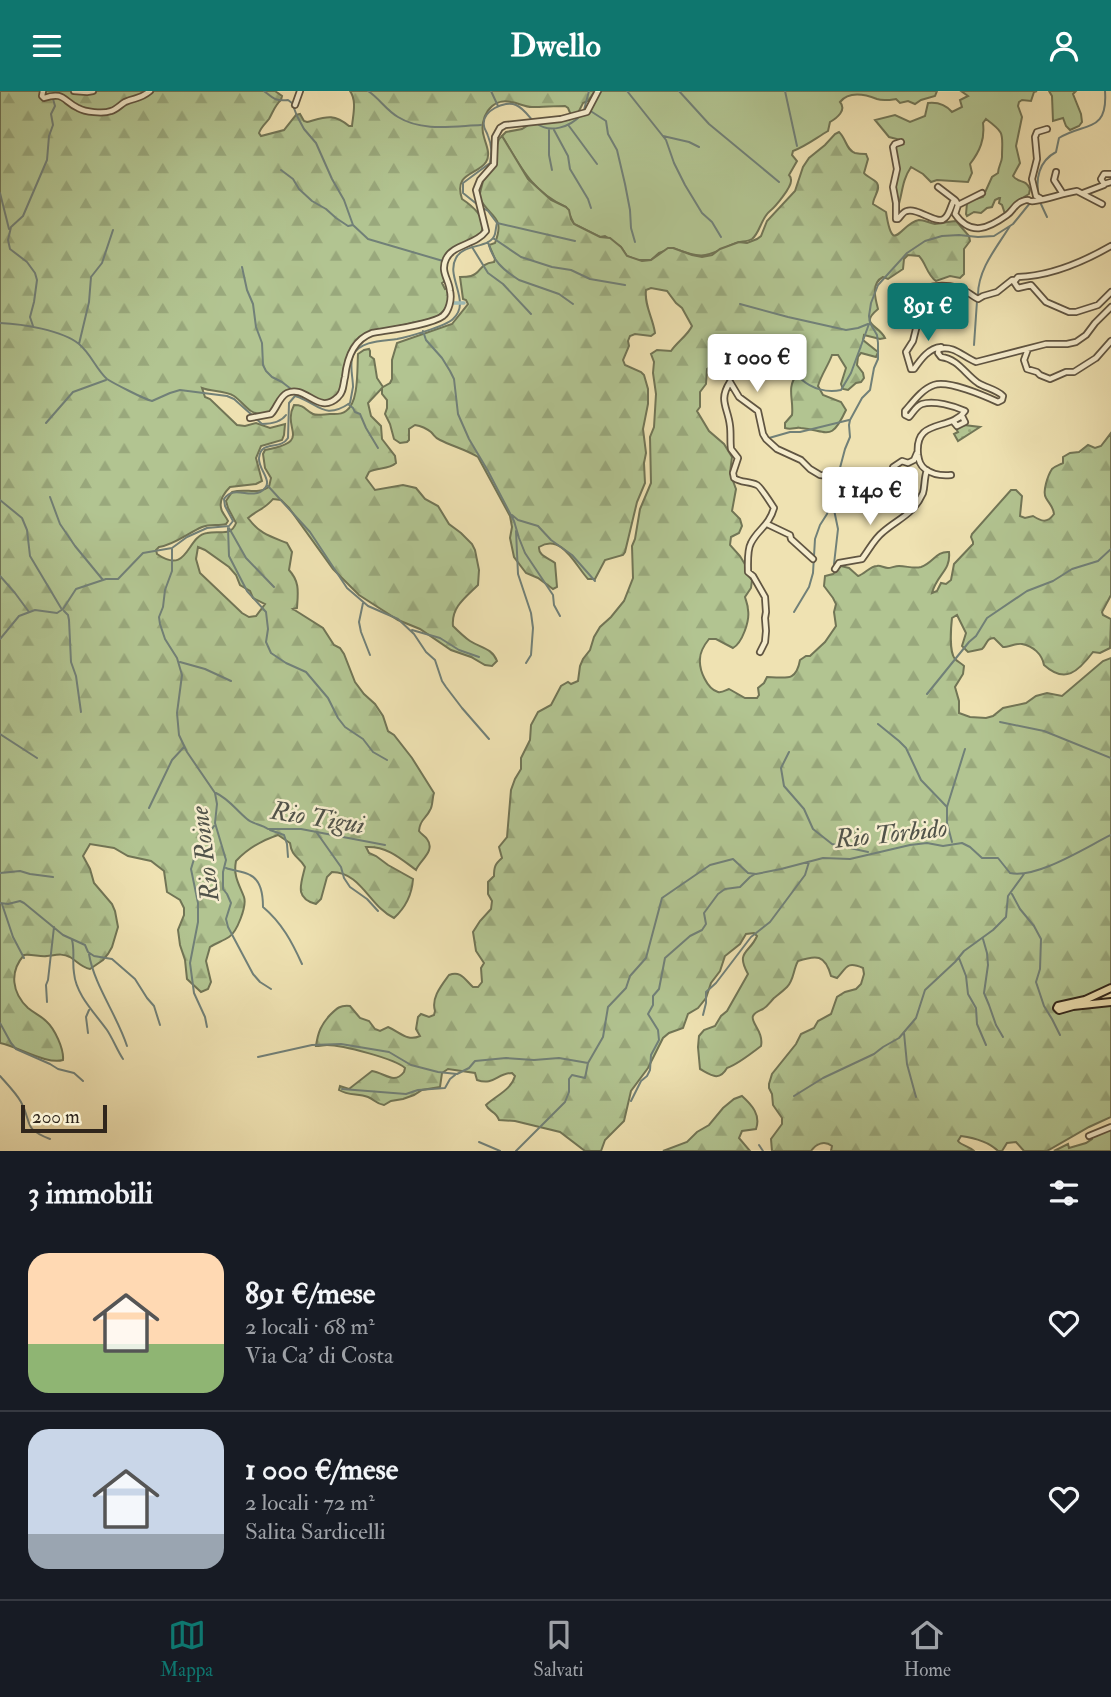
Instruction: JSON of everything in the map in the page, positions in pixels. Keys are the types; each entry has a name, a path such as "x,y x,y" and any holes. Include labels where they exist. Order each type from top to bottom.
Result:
{"main road":[{"path":"1111,988 1085,1000 1073,1001 1057,1008 1059,1010 1111,1002"}],"street":[{"path":"43,91 44,97 51,94 61,96 86,111 110,112 127,101 142,98 150,91"},
{"path":"74,91 93,91"},
{"path":"295,105 300,91"},
{"path":"250,418 266,416 275,411 282,397 292,392 300,392 323,404 330,403 338,397 343,387 352,350 368,334 436,321 445,314 449,308 451,293 444,275 444,263 451,252 484,234 485,225 476,193 478,185 494,164 497,131 505,125 585,113 590,109 598,91"},
{"path":"1038,198 1032,179 1037,159 1035,137 1037,132 1047,129"},
{"path":"901,142 892,146 897,169 893,187 895,218 898,219 909,210 943,220 953,202 957,203 982,193"},
{"path":"1056,172 1054,180 1063,194"},
{"path":"1104,184 1101,181 1102,175 1111,174"},
{"path":"1083,193 1111,182"},
{"path":"938,187 957,203"},
{"path":"957,203 955,213 961,221 972,227 984,228 1006,216 1023,201 1075,191 1102,204"},
{"path":"908,313 908,306 914,294 922,289 940,285 960,288 978,299 997,292 1018,277 1060,270 1111,246"},
{"path":"1015,281 1017,287 1031,285 1044,300 1069,312 1098,305 1111,292"},
{"path":"908,306 915,311"},
{"path":"918,321 913,343 906,352 913,369 932,348 942,347 957,351 976,362 1054,343 1067,344 1080,340 1111,307"},
{"path":"1028,349 1024,360 1027,368 1051,379 1075,371 1098,357 1111,341"},
{"path":"760,652 766,631 765,597 748,572 749,547 771,518 774,506 766,499 759,486 737,481 733,474 738,458 731,449 724,392 730,382 739,397 758,411 763,434 776,449 802,460 820,475 847,480 863,488 892,474 893,466 898,463 912,462 925,430 952,421 963,414 960,409 930,403 919,406 909,417 905,415 906,409 931,386 941,383 978,393 998,402 1003,399 1001,393 979,383 952,360 941,357 938,352 942,347"},
{"path":"917,452 920,463 927,470 943,476 951,475"},
{"path":"835,569 839,563 862,559 882,533 908,515 924,490 927,470"},
{"path":"767,524 790,535 813,559"},
{"path":"1089,1136 1111,1127"}],"green space":[{"path":"0,91 275,91 282,96 281,100 261,129 261,136 284,130 296,115 300,114 307,122 329,117 352,126 354,104 350,91 595,91 588,101 583,103 578,113 571,115 565,106 529,107 504,101 492,106 483,123 488,149 486,162 464,179 460,190 462,199 479,214 482,229 480,235 450,251 442,263 445,281 442,283 445,289 448,288 449,298 446,307 432,319 370,332 361,339 354,345 347,359 339,394 326,403 290,391 273,409 257,414 230,394 202,388 205,397 237,425 256,423 270,428 285,424 284,435 282,440 261,446 256,458 262,481 230,487 224,495 221,508 228,521 226,524 202,527 159,547 157,554 167,560 181,558 200,536 211,532 228,532 234,527 236,523 226,501 232,492 260,491 269,487 271,478 265,468 263,454 265,450 280,447 292,438 291,414 294,405 315,415 344,412 350,407 355,393 358,354 369,349 370,356 374,359 377,378 383,387 392,379 392,360 397,343 452,324 468,304 463,299 460,277 474,275 495,259 489,245 495,243 499,227 495,217 479,197 483,181 495,166 496,148 502,136 528,179 551,200 566,207 574,224 600,237 610,238 627,256 642,261 651,260 668,248 702,257 739,242 747,243 757,239 767,221 795,191 809,158 839,132 852,151 866,154 868,159 864,173 878,186 873,204 886,212 891,233 895,236 912,222 919,220 935,224 956,221 969,236 970,241 964,249 964,274 960,278 950,276 936,281 919,256 908,255 904,259 903,269 888,279 883,277 879,280 875,291 878,309 870,322 885,338 864,335 863,340 878,352 876,357 861,353 858,357 857,365 864,378 848,390 843,389 841,384 846,368 838,355 832,355 818,386 823,395 841,402 846,410 833,431 785,428 785,423 792,415 791,389 797,375 786,365 765,366 755,358 743,356 740,360 719,360 707,369 706,384 700,392 700,407 697,411 709,431 724,444 732,457 730,473 736,489 732,511 740,519 742,526 739,533 731,537 730,545 740,556 752,580 751,588 745,597 748,620 739,641 733,648 716,639 709,639 701,654 702,673 707,683 718,692 729,689 745,698 757,698 758,688 767,677 784,678 793,675 800,660 810,656 825,642 836,626 836,604 824,586 825,576 833,574 841,566 849,568 858,576 878,566 921,567 941,553 949,552 948,564 932,593 937,591 941,583 946,584 951,580 954,564 973,544 972,534 1011,490 1016,490 1022,496 1020,516 1033,516 1044,521 1049,519 1054,514 1045,492 1052,469 1063,463 1063,457 1070,453 1079,452 1088,445 1095,448 1101,446 1111,433 1111,595 1102,612 1111,619 1110,648 1100,653 1093,652 1076,670 1065,675 1052,671 1044,665 1036,651 1022,644 1003,647 991,638 982,649 968,652 962,646 966,633 957,615 952,618 951,639 953,656 964,666 963,674 955,687 959,713 970,717 993,716 1003,708 1026,703 1047,693 1062,696 1103,661 1111,658 1111,986 1084,998 1057,1004 1073,1008 1111,1004 1111,1117 1047,1151 1024,1151 1016,1142 1007,1143 1002,1151 998,1151 981,1141 961,1136 958,1141 974,1151 831,1151 832,1146 823,1143 811,1151 772,1151 771,1139 782,1124 782,1118 773,1105 769,1088 772,1074 801,1034 814,1028 818,1021 831,1014 837,997 856,989 864,974 863,968 850,965 837,978 831,976 826,964 819,958 798,961 789,984 753,1016 761,1036 761,1046 727,1068 721,1075 711,1075 700,1069 699,1036 704,1030 715,1026 727,1011 748,974 743,956 757,936 754,933 746,934 740,944 725,956 706,998 698,1008 688,1014 683,1028 663,1038 648,1068 631,1091 624,1121 605,1140 601,1151 585,1151 560,1132 515,1121 499,1120 486,1105 510,1085 515,1076 512,1073 483,1081 477,1080 475,1073 448,1069 442,1073 440,1087 422,1090 384,1105 368,1097 339,1090 340,1086 349,1089 372,1071 397,1078 405,1068 356,1050 316,1046 322,1026 337,1009 350,1006 375,1029 380,1031 388,1027 415,1038 420,1036 416,1029 418,1017 421,1014 429,1017 434,1015 434,1001 449,975 460,975 473,987 478,987 482,982 481,968 484,963 476,951 473,932 491,909 488,882 494,876 495,866 502,858 499,847 507,837 511,790 530,740 531,725 538,712 551,705 561,686 578,681 580,666 594,637 624,601 633,578 632,546 640,509 651,483 650,437 654,427 656,394 651,354 657,350 671,351 692,326 682,308 667,291 651,288 646,290 646,296 655,333 651,336 630,336 623,360 625,365 644,375 648,389 643,429 646,453 645,483 637,502 625,552 605,560 595,579 588,579 567,553 555,544 539,547 539,550 555,563 557,587 553,589 526,573 514,557 510,538 510,516 478,457 415,425 409,429 409,440 400,443 394,439 385,414 387,400 382,394 382,388 368,403 371,416 381,426 382,439 395,456 396,463 369,472 366,478 375,490 403,485 416,488 425,499 438,506 449,524 472,544 475,550 479,570 478,585 457,608 453,626 470,641 492,653 497,661 492,666 451,650 420,629 398,620 359,595 333,569 281,500 273,499 248,518 261,531 287,543 292,552 289,570 298,587 297,608 293,609 323,628 334,645 340,648 355,682 375,704 388,731 412,758 434,793 431,808 419,831 427,839 430,848 416,870 387,851 366,847 369,853 413,879 405,905 398,914 394,918 386,913 351,878 332,872 327,877 321,899 316,904 304,898 301,890 305,867 294,854 290,843 278,835 272,837 250,849 236,861 236,876 245,901 243,912 232,934 210,947 206,961 211,982 208,989 201,992 187,979 178,930 184,908 180,900 167,892 164,871 151,861 128,856 114,848 90,844 83,856 94,883 112,904 118,927 108,954 90,969 64,955 24,955 14,975 16,989 23,1002 53,1029 63,1060 41,1058 0,1043","holes":["198,547 229,567 240,585 250,591 253,598 265,604 256,616 249,617 242,613 200,573 196,559"]},
{"path":"600,91 937,91 935,96 915,104 908,101 900,103 896,99 848,96 840,102 842,111 830,122 828,131 793,151 792,155 797,161 789,175 789,187 762,221 752,239 711,254 692,255 673,248 659,253 651,260 637,260 627,256 621,247 605,236 600,237 574,224 566,207 544,194 528,177 502,136 506,132 522,129 530,124 568,120 589,112"},
{"path":"961,91 1037,91 1031,101 1022,100 1018,106 1022,117 1016,146 1020,163 1013,176 1028,186 1029,194 1016,202 1005,214 999,198 992,207 967,216 967,203 983,197 992,177 998,173 1002,159 1002,135 986,119 983,123 981,145 970,164 972,173 968,182 931,182 911,167 905,178 897,210 895,184 898,170 895,145 903,144 901,140 889,137 875,120 895,115 910,122 925,116 928,103 947,107 952,112 962,107 960,100 968,96"},
{"path":"1049,91 1076,91 1073,94 1082,122 1079,126 1070,130 1063,118 1053,121 1052,96"},
{"path":"964,425 980,427 958,441 954,434 958,432 956,429"},
{"path":"742,1096 752,1107 757,1119 756,1129 742,1131 739,1138 750,1151 663,1151 687,1142 709,1125 723,1108"},
{"path":"1111,1128 1111,1151 1054,1151 1068,1144 1069,1148 1086,1143 1092,1139 1091,1136"}],"waterway":[{"path":"264,91 275,99 292,103 304,129 316,143 353,225 368,239 443,261"},
{"path":"368,91 407,122 438,127 481,125"},
{"path":"491,91 498,106"},
{"path":"584,110 589,91"},
{"path":"627,91 666,140 685,185 721,237"},
{"path":"679,91 709,124 779,182"},
{"path":"785,91 797,146"},
{"path":"1039,197 1038,184 1042,165 1056,152 1059,138 1099,120 1103,114 1105,91"},
{"path":"33,326 30,317 37,280 35,273 27,262 10,249 8,240 11,227 23,216 47,160 53,125 51,114 55,106 53,99"},
{"path":"478,205 463,193 463,183 490,163 491,146 484,126 486,116 500,105 511,104 521,108 532,120"},
{"path":"589,110 606,121 608,134 617,150 635,242"},
{"path":"536,123 547,128 560,128 581,115"},
{"path":"569,126 597,164"},
{"path":"549,130 552,170"},
{"path":"554,130 568,156 570,169 591,208"},
{"path":"663,136 699,147"},
{"path":"281,170 293,179 312,201 348,226 353,225"},
{"path":"0,193 9,229"},
{"path":"1040,202 1047,217"},
{"path":"794,612 809,587 813,573 815,539 827,514 850,437 850,420 862,398 870,390 878,359 877,335 869,316 878,285 907,253 925,241 942,236 994,236 1013,224 1030,203"},
{"path":"0,639 19,616 35,610 57,613 63,609 76,589 106,579 118,579 143,553 172,548 187,537 207,528 229,526 233,521 224,499 232,493 255,493 265,488 267,481 259,463 260,452 285,442 288,438 289,403 295,396 327,411 341,408 350,403 353,387 351,362 361,346 426,331 453,319 460,305 453,265 456,258 464,250 488,242 495,234 497,223 483,208"},
{"path":"497,223 575,241"},
{"path":"978,295 985,267 1010,226"},
{"path":"79,344 89,302 91,277 102,263 113,230"},
{"path":"493,238 521,257 571,270 590,279 625,285"},
{"path":"488,242 496,259 513,276 559,294 573,304"},
{"path":"472,247 488,273 503,284 531,314"},
{"path":"242,267 262,343 263,365 272,377 291,389"},
{"path":"974,345 977,301"},
{"path":"452,303 464,303"},
{"path":"740,304 846,330 868,324"},
{"path":"0,323 41,329 72,339 83,348 107,379 152,401 180,390 227,396 262,424 276,422 286,415"},
{"path":"788,366 815,388 841,390 851,373 869,324"},
{"path":"423,331 426,340 442,358 454,379 458,414 469,439 514,521 525,553 553,595 554,605 560,616"},
{"path":"46,423 73,392 106,380"},
{"path":"348,404 360,414 378,448"},
{"path":"769,438 849,420"},
{"path":"268,486 310,532 347,588 368,606 398,619 414,634 435,660 446,687 489,739"},
{"path":"50,497 60,524 103,580"},
{"path":"0,500 22,518 27,530 30,556 61,608"},
{"path":"832,500 838,529 834,564"},
{"path":"512,515 518,520 538,526 551,540 572,555 595,581"},
{"path":"228,528 229,556 247,591 266,612 266,642 271,653 306,672 328,698 345,727 363,739 373,752 387,760"},
{"path":"229,528 246,558 274,587"},
{"path":"516,531 518,574 533,628 531,655 526,663"},
{"name":"Rio Roine","path":"172,549 172,571 159,617 165,639 177,658 182,675 177,713 179,735 187,752 215,793 215,823 226,860 223,889 231,903 226,919 228,927 253,974 271,989"},
{"path":"927,694 976,636 987,618 1027,591 1053,581 1072,569 1098,561 1111,549"},
{"path":"0,576 29,612"},
{"path":"363,603 359,622 370,655"},
{"path":"64,611 69,620 71,662 76,676 81,712"},
{"path":"412,630 440,638 459,650 479,657"},
{"path":"180,662 205,669 231,681"},
{"path":"1000,722 1044,731 1111,758"},
{"name":"Rio Torbido","path":"878,724 906,748 921,780 947,807 947,823 952,842"},
{"path":"0,734 37,758"},
{"path":"149,808 172,760 184,747"},
{"name":"Rio Torbido","path":"947,807 965,749"},
{"name":"Rio Torbido","path":"789,752 781,768 784,786 804,809 813,829 832,844 868,852"},
{"name":"Rio Tigui","path":"216,793 229,801 249,821 268,829 301,829 385,845"},
{"path":"207,1027 194,993 190,963 198,922 198,903 191,869 198,849 214,826"},
{"path":"270,830 284,835 288,857"},
{"path":"317,833 341,867 350,887 378,911"},
{"name":"Rio Torbido","path":"516,1151 565,1102 572,1075 585,1078 588,1063 603,1037 608,1007 626,988 630,976 646,958 662,898 710,865 733,859 748,873 756,874 823,858 850,859 910,845 927,843 943,846 962,843 982,858 998,858 1010,873 1021,874 1047,867 1111,835"},
{"path":"703,1015 706,992 751,937 770,922 805,875 809,862"},
{"path":"226,868 254,877 262,893 263,907 286,933 302,964"},
{"path":"0,873 20,871 53,877"},
{"path":"631,1101 650,1070 651,1055 659,1040 658,1030 648,1014 653,1005 653,996 659,989 665,958 690,936 702,930 706,924 704,913 718,894 725,889 740,887 755,874"},
{"path":"794,1096 899,1038 916,1018 925,990 964,951 1006,917 1008,896 1024,874"},
{"path":"1012,894 1041,939 1040,969 1036,982 1044,1006 1060,1035"},
{"path":"0,903 20,901 63,935 85,945 88,952 94,956 112,959 135,979 154,1006 160,1025"},
{"path":"2,904 13,937 24,958"},
{"path":"47,1002 46,985 54,927"},
{"path":"983,939 988,965 984,993 1003,1037"},
{"path":"72,940 73,969 78,989 107,1030 123,1059"},
{"path":"89,954 96,977 127,1046"},
{"path":"959,958 966,976 968,994 976,1008 977,1024 986,1045"},
{"path":"88,1033 86,1017 89,1010"},
{"path":"0,1023 16,1049 58,1069 74,1073 83,1081"},
{"path":"904,1033 907,1064 916,1097"},
{"path":"258,1057 312,1045 341,1044 389,1052 411,1065 457,1074 469,1068 475,1061 506,1058 559,1058 588,1063"},
{"path":"342,1089 406,1094 418,1090 445,1088 455,1075"},
{"path":"0,1076 21,1102 35,1132 50,1139"},
{"path":"479,1142 500,1151"},
{"path":"759,1145 763,1151"}]}
